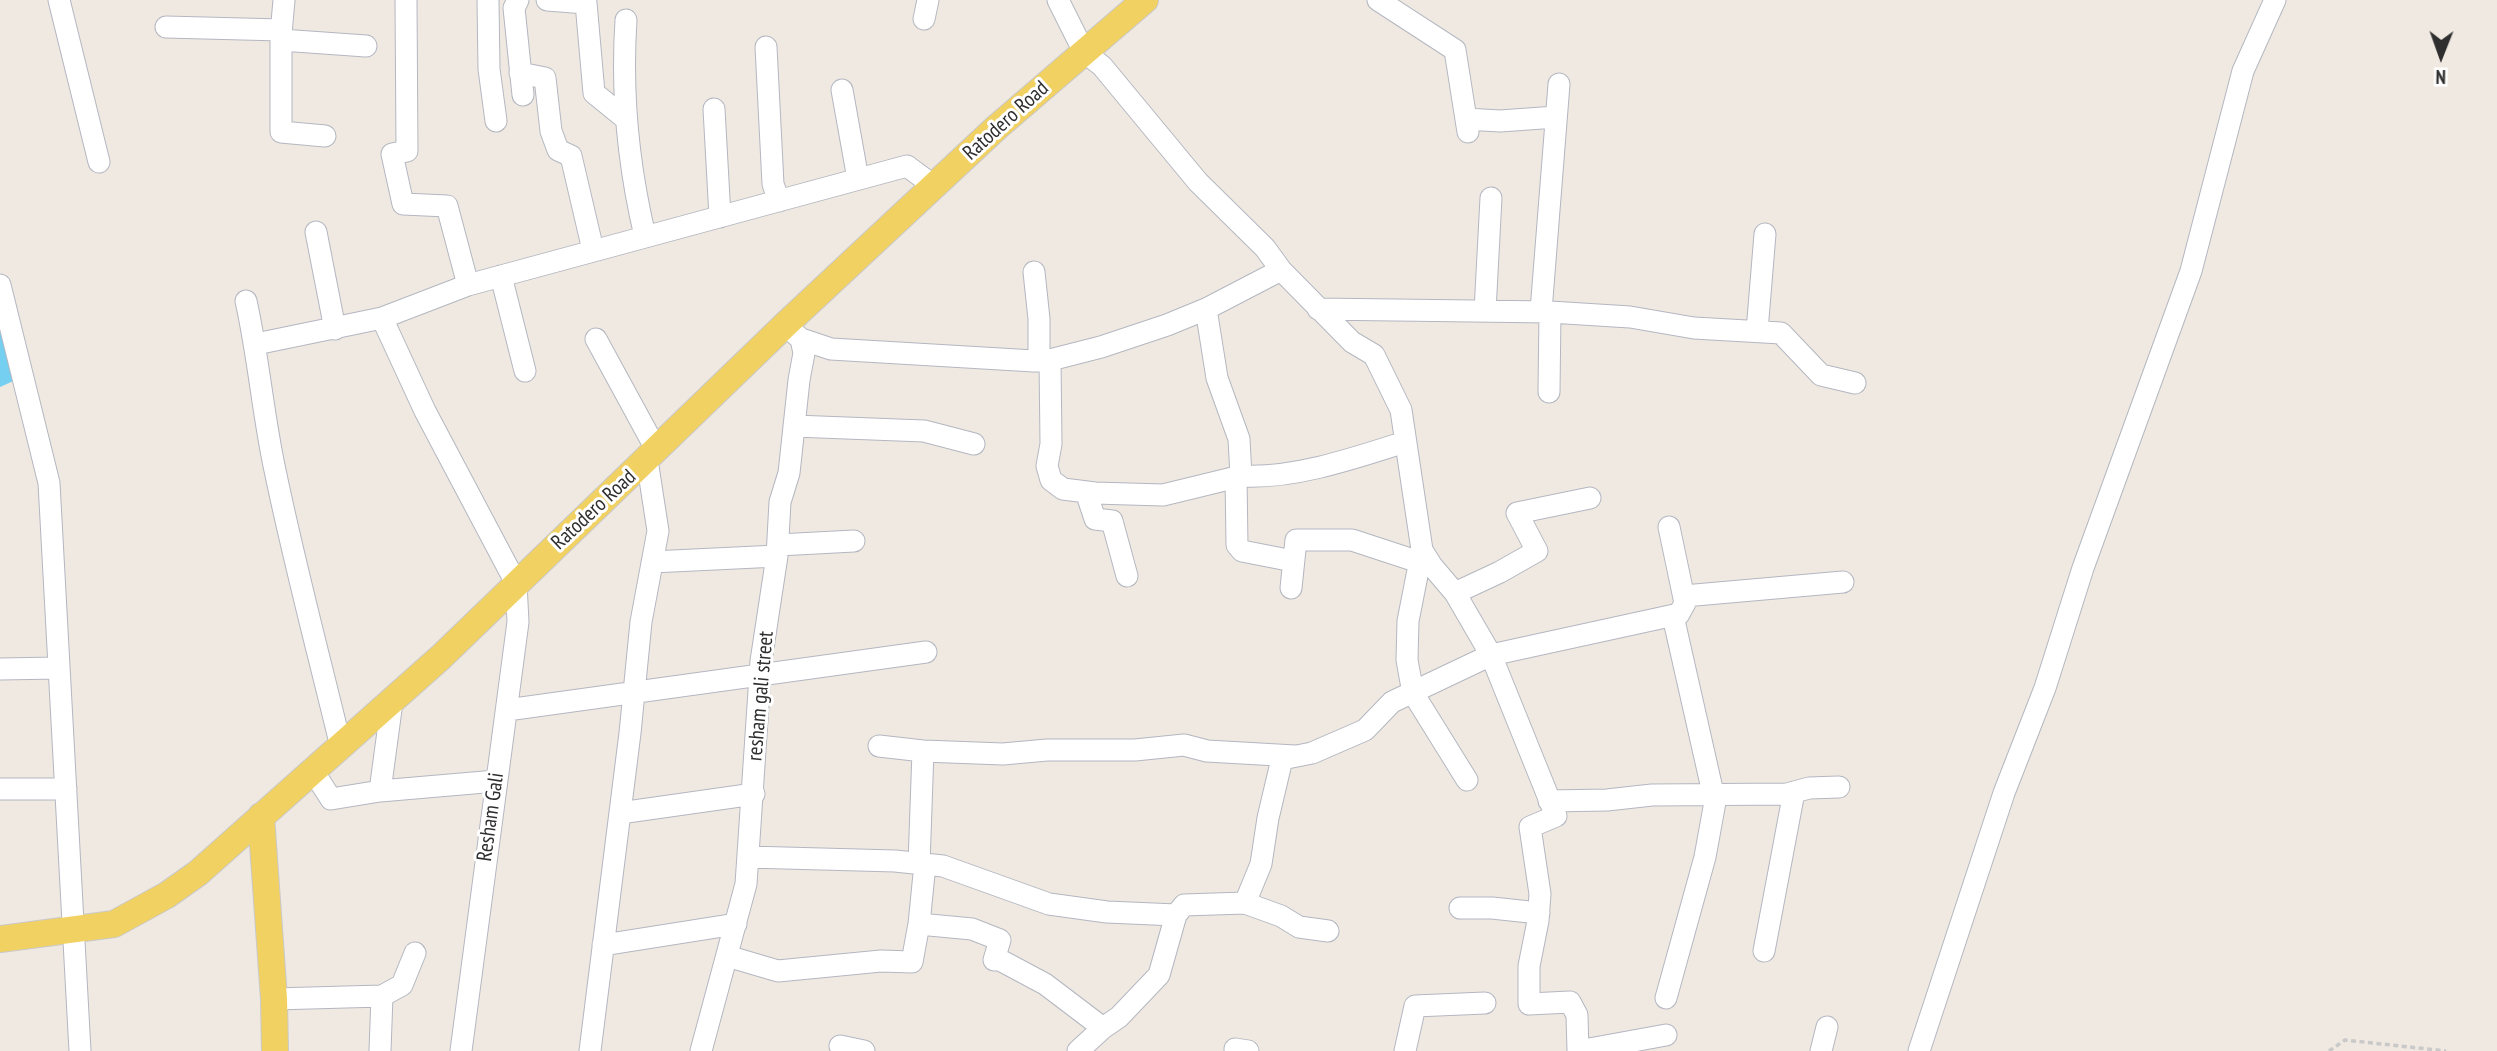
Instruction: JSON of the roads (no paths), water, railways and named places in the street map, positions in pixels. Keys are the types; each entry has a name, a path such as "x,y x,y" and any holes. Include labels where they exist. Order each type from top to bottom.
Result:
{"main road":[{"name":"Ratodero Road","path":"0,939 114,924 167,895 198,873 392,702 652,456 794,332 934,186 996,128 1145,0"},
{"path":"261,816 275,1051"}],"street":[{"path":"60,0 99,162"},
{"path":"284,0 281,35 281,132 326,136"},
{"path":"406,0 407,151 392,155 400,192 403,204 447,206 468,285"},
{"path":"488,0 489,69 496,121"},
{"path":"518,0 514,9 523,95"},
{"path":"547,0 586,3 594,93 626,120"},
{"path":"1058,0 1084,52 1102,66 1198,182 1265,248 1281,270 1318,309 1352,342 1374,355 1401,410 1421,556 1408,621 1407,660 1413,692 1467,780"},
{"path":"1378,0 1455,50 1467,125 1556,117"},
{"path":"1919,1051 2004,793 2045,688 2082,568 2190,271 2243,71 2275,0"},
{"path":"626,20 622,70 626,120 632,183 645,236"},
{"path":"166,27 281,35 366,46"},
{"path":"766,47 773,184 779,201"},
{"path":"520,73 545,78 551,131 558,150 571,156 593,250"},
{"path":"1549,393 1545,311 1559,84"},
{"path":"842,90 858,179"},
{"path":"714,109 720,217"},
{"path":"256,344 382,318 468,285 907,166 934,186"},
{"path":"1485,311 1491,198"},
{"path":"316,232 335,329"},
{"path":"1757,331 1766,234"},
{"path":"794,332 831,349 1044,360 1101,347 1206,309 1281,270"},
{"path":"1034,272 1051,420 1047,466 1051,480 1063,489 1163,495 1238,476 1258,477 1321,466 1405,442"},
{"path":"500,276 525,370"},
{"path":"0,285 49,483 80,1051"},
{"path":"246,301 256,344 261,395 276,475 341,747"},
{"path":"1206,309 1217,378 1239,439 1237,545 1242,551 1293,561"},
{"path":"1318,309 1545,311 1630,317 1694,328 1781,333 1821,375 1855,383"},
{"path":"382,318 425,411 516,583"},
{"name":"resham gali street","path":"701,1051 746,884 760,675 777,550 780,502 789,473 804,353 794,332"},
{"path":"590,1051 641,622 658,531 652,456 596,339"},
{"path":"794,426 924,430 974,444"},
{"path":"1086,492 1095,519 1112,521 1127,576"},
{"path":"1455,593 1536,551 1517,513 1590,498"},
{"path":"1245,903 1261,864 1268,818 1282,759 1336,744 1365,730 1392,702 1491,655 1679,614 1685,603 1669,527"},
{"path":"1292,588 1296,540 1352,540 1421,556 1455,593 1491,655 1556,816 1530,827 1540,894 1529,966 1529,1004 1570,1002 1577,1015 1578,1051 1666,1035"},
{"path":"652,562 854,541"},
{"path":"1684,596 1843,582"},
{"name":"Resham Gali","path":"461,1051 518,622 516,583"},
{"path":"1666,998 1705,857 1715,802 1673,615"},
{"path":"507,710 926,652"},
{"path":"0,668 59,668"},
{"path":"380,791 392,702"},
{"path":"879,746 923,751 1003,754 1047,750 1135,750 1184,745 1219,752 1295,756"},
{"path":"727,956 778,971 881,961 912,962 919,923 923,751"},
{"path":"313,771 331,799 380,791 496,781"},
{"path":"1549,800 1607,800 1652,795 1794,792 1809,788 1839,788"},
{"path":"0,789 66,789"},
{"path":"1764,951 1794,792"},
{"path":"620,813 754,794"},
{"path":"748,858 922,864 954,869 1049,904 1107,912 1176,915"},
{"path":"1078,1051 1102,1028 1119,1017 1159,975 1176,915 1184,905 1245,903 1281,916 1298,927 1328,931"},
{"path":"1460,908 1539,913"},
{"path":"919,923 972,929 1000,940 994,960 1000,960 1045,984 1102,1028"},
{"path":"603,945 736,924"},
{"path":"274,999 382,996 402,985 415,954"},
{"path":"380,1051 382,996"},
{"path":"1405,1051 1415,1006 1485,1003"},
{"path":"1822,1051 1827,1027"},
{"path":"840,1046 864,1051"}],"water":[{"path":"0,296 20,378 0,387"}]}
